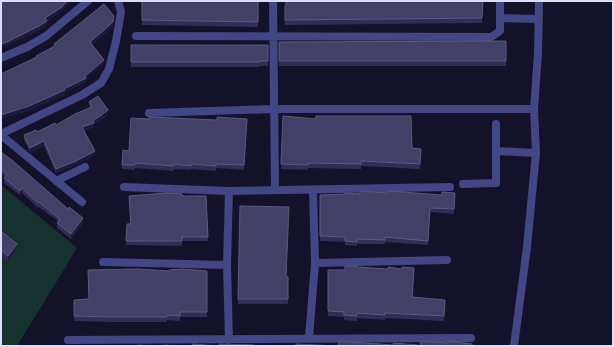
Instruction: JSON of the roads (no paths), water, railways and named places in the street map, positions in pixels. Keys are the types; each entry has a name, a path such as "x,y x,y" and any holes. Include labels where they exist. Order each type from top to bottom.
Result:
{"street":[{"path":"1,58 27,47 46,36 88,1"},
{"path":"82,202 1,135 82,95 106,77 116,41 121,12 118,1"},
{"path":"273,1 275,190"},
{"path":"136,36 490,37 500,31 500,1"},
{"path":"514,346 527,247 536,153 534,109 540,1"},
{"path":"500,18 539,19"},
{"path":"149,113 274,109 534,109"},
{"path":"463,184 496,183 496,124"},
{"path":"496,151 536,153"},
{"path":"56,181 85,167"},
{"path":"124,187 229,191 450,187"},
{"path":"309,338 315,263 313,190"},
{"path":"229,191 226,265 229,340"},
{"path":"315,263 447,260"},
{"path":"103,262 226,265"},
{"path":"68,340 229,340 268,343 309,338 471,338"}]}
